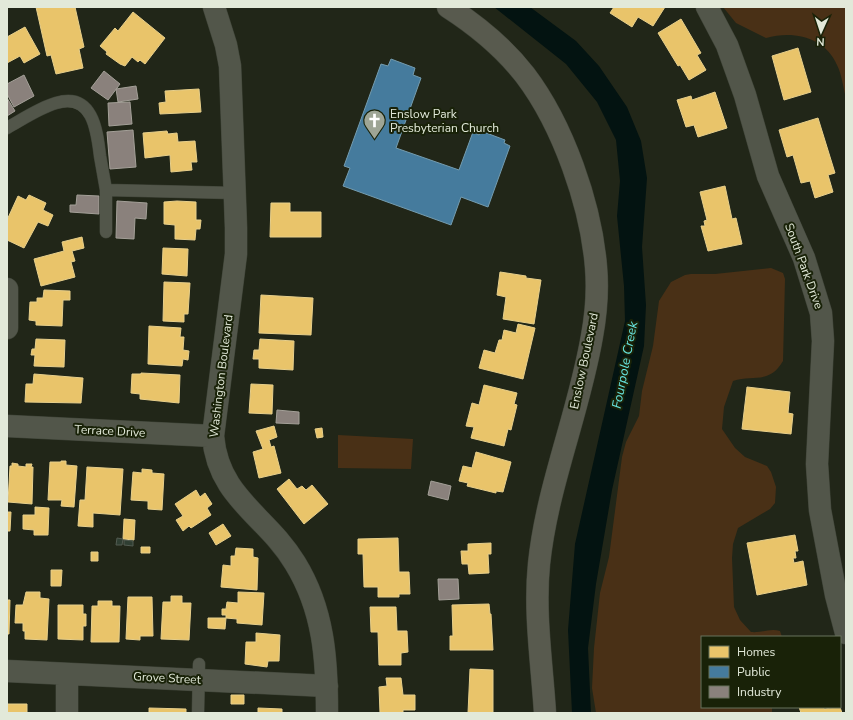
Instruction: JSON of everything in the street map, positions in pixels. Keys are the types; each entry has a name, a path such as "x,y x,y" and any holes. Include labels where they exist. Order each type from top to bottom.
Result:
{"street":[{"name":"Washington Boulevard","path":"214,7 226,45 230,66 236,254 212,436 214,451 228,485 240,502 260,521 295,562 315,603 325,649 327,713"},
{"name":"Enslow Boulevard","path":"448,7 468,20 497,44 525,74 545,106 564,143 576,175 591,235 596,267 596,302 592,337 550,503 539,564 538,596 546,713"},
{"name":"South Park Drive","path":"707,7 727,46 745,96 768,176 804,258 821,313 824,341 817,464 820,510 836,595 846,633"},
{"path":"7,289 7,328"},
{"name":"Terrace Drive","path":"7,426 212,436"},
{"name":"Grove Street","path":"7,671 67,674 199,672 327,686"},
{"path":"67,674 67,713"}],"lane":[{"path":"7,128 56,103 73,102 88,110 94,118 98,132 106,190 106,232"},
{"path":"106,190 235,192"},
{"path":"198,713 199,672"}],"shaded area":[{"path":"723,7 846,7 846,98 839,69 832,55 825,48 807,38 797,36 787,35 766,38 736,23"},
{"path":"771,268 783,273 785,279 783,361 778,368 766,376 733,381 724,407 722,429 735,448 745,457 767,466 771,472 776,487 775,503 770,509 738,528 733,544 732,558 734,607 740,620 751,632 776,630 780,631 782,636 701,636 701,708 772,708 772,713 596,713 592,688 594,648 600,593 609,557 622,457 626,442 639,416 642,391 653,346 659,301 671,282 685,275 715,274"},
{"path":"338,435 413,439 411,469 338,468"}],"water":[{"name":"Fourpole Creek","path":"494,7 530,7 576,41 599,66 627,107 641,141 647,178 642,247 646,305 644,346 612,490 596,584 588,648 591,713 572,713 568,630 575,544 625,321 624,286 617,216 620,181 616,140 597,102 566,64"}],"building: Homes":[{"path":"36,7 75,7 84,47 79,49 83,68 56,74 51,55 47,56"},
{"path":"614,7 665,7 653,26 638,17 632,27 610,13"},
{"path":"133,12 165,38 145,64 140,60 138,62 132,57 125,66 106,54 107,52 100,46 115,28 118,31"},
{"path":"681,19 701,53 697,55 706,70 689,80 680,65 678,66 658,33"},
{"path":"25,27 40,54 24,63 20,56 7,63 7,37"},
{"path":"798,48 811,92 784,100 772,56"},
{"path":"199,89 201,112 160,114 159,103 166,102 165,91"},
{"path":"715,92 727,128 698,137 694,125 686,127 677,100 691,96 692,100"},
{"path":"818,118 835,173 828,175 833,192 815,198 810,181 801,183 793,155 787,157 779,130"},
{"path":"167,131 168,134 177,133 178,142 195,141 197,162 191,162 192,170 171,172 170,155 145,158 143,133"},
{"path":"725,186 732,219 736,218 742,244 708,251 701,226 705,226 704,221 707,220 700,192"},
{"path":"29,195 46,203 43,210 53,215 48,226 38,222 24,248 7,240 7,220 18,196 26,200"},
{"path":"164,202 196,202 196,220 201,220 200,229 196,229 195,240 175,239 175,225 164,224"},
{"path":"271,203 290,203 290,212 321,212 321,237 270,237"},
{"path":"82,237 84,248 72,251 75,261 71,262 75,277 41,286 34,259 64,251 62,242"},
{"path":"163,248 188,249 187,276 162,274"},
{"path":"500,272 541,280 534,324 503,319 506,297 497,295"},
{"path":"164,282 190,283 188,314 184,314 184,322 163,321"},
{"path":"44,290 70,291 70,300 63,300 62,326 36,325 36,321 29,320 30,302 37,302 37,298 43,298"},
{"path":"261,295 313,298 311,335 259,333"},
{"path":"518,324 535,328 523,379 479,368 484,350 495,353 499,340 502,340 504,330 516,333"},
{"path":"149,326 181,328 180,337 184,337 183,350 189,351 188,360 183,359 182,366 148,364"},
{"path":"36,339 65,340 64,367 34,366 35,355 31,355 32,349 35,349"},
{"path":"260,339 294,341 293,370 259,368 259,359 253,359 254,350 259,350"},
{"path":"34,374 83,378 81,403 25,402 26,384 33,384"},
{"path":"132,374 180,375 179,403 140,399 140,394 131,393"},
{"path":"251,384 273,385 272,414 249,413"},
{"path":"484,385 517,393 514,404 517,405 511,430 508,429 504,446 471,438 474,427 466,426 472,403 479,405"},
{"path":"747,387 790,392 788,413 793,414 791,434 742,429"},
{"path":"274,426 277,437 269,440 271,447 274,446 281,473 259,478 253,452 263,449 256,431"},
{"path":"322,428 323,437 317,438 315,429"},
{"path":"476,452 511,462 503,492 496,491 496,493 467,486 468,483 459,481 463,466 472,468"},
{"path":"66,461 66,465 77,466 74,507 61,506 62,500 48,500 50,462"},
{"path":"12,463 18,464 18,466 26,467 26,464 32,464 32,504 8,502 10,466 12,466"},
{"path":"87,467 123,469 120,515 93,513 93,527 78,526 80,500 85,500"},
{"path":"142,469 152,470 152,473 164,474 162,510 148,509 148,501 131,500 133,472 142,473"},
{"path":"289,479 297,489 302,486 306,490 312,485 328,504 304,524 277,489"},
{"path":"196,490 200,497 205,493 212,504 207,508 211,515 191,528 189,526 183,531 176,520 183,516 175,504"},
{"path":"35,507 49,508 48,535 34,535 34,530 23,529 23,515 35,515"},
{"path":"7,512 11,512 10,531 7,531"},
{"path":"124,519 135,520 134,540 123,539"},
{"path":"223,524 231,536 216,545 209,533"},
{"path":"795,535 798,551 795,551 796,558 793,558 794,563 803,561 807,585 757,595 747,543"},
{"path":"398,538 399,572 409,572 410,594 399,594 399,597 378,597 378,587 364,587 363,554 358,554 358,539"},
{"path":"491,543 491,554 488,554 489,573 469,574 468,564 462,564 461,551 468,551 468,544"},
{"path":"141,547 150,547 150,553 141,553"},
{"path":"236,548 253,549 253,557 258,558 257,590 221,587 223,565 231,566 231,556 235,556"},
{"path":"91,552 98,552 98,561 91,561"},
{"path":"51,570 62,570 61,586 51,586"},
{"path":"26,592 40,592 40,598 49,599 47,640 25,639 23,623 15,623 16,605 23,605"},
{"path":"238,592 264,593 262,625 237,623 237,619 226,618 226,615 222,615 222,609 226,609 227,602 238,603"},
{"path":"171,596 182,596 182,603 191,603 189,640 161,639 163,602 171,602"},
{"path":"128,597 152,597 153,636 140,636 140,640 126,639"},
{"path":"7,600 10,600 9,634 7,634"},
{"path":"98,601 112,601 112,606 120,606 119,642 91,642 92,606 98,606"},
{"path":"489,604 493,650 450,650 450,636 453,636 452,605"},
{"path":"58,605 83,605 83,614 86,614 86,626 83,626 83,640 58,639"},
{"path":"370,607 396,607 397,631 407,631 408,652 401,653 401,665 379,665 378,632 371,632"},
{"path":"208,618 226,618 225,629 208,628"},
{"path":"256,633 280,635 279,661 268,661 267,667 245,664 246,642 256,642"},
{"path":"470,669 493,670 493,713 468,713"},
{"path":"386,678 401,678 403,695 415,695 415,710 403,710 403,713 380,713 379,687 387,686"},
{"path":"231,695 244,695 244,704 231,704"},
{"path":"7,704 27,704 27,713 7,713"},
{"path":"149,708 186,709 186,713 149,713"},
{"path":"258,708 282,709 282,713 258,713"},
{"path":"799,708 840,708 842,713 801,713"}],"building: Public":[{"name":"Enslow Park Presbyterian Church","path":"391,59 415,68 413,75 421,78 396,148 459,170 473,132 479,135 481,131 505,140 504,143 510,146 488,207 461,197 451,225 343,186 350,168 344,166 381,64 388,66"}],"building: Industry":[{"path":"104,71 120,84 108,100 91,88"},
{"path":"24,75 34,96 14,107 7,94 7,84"},
{"path":"136,86 138,99 118,102 116,89"},
{"path":"7,98 15,111 7,116"},
{"path":"130,102 132,124 109,126 108,103"},
{"path":"133,130 136,167 110,169 107,132"},
{"path":"77,195 99,196 99,214 70,212 70,205 76,205"},
{"path":"117,201 147,203 146,219 135,218 134,239 116,238"},
{"path":"277,410 299,412 299,424 276,423"},
{"path":"431,481 451,486 448,500 428,495"},
{"path":"438,579 458,579 459,599 439,600"}],"building: Other":[{"path":"117,538 123,539 122,545 116,545"},
{"path":"124,540 133,541 133,546 124,545"}],"place":[{"name":"Enslow Park Presbyterian Church","path":"375,140"}]}
